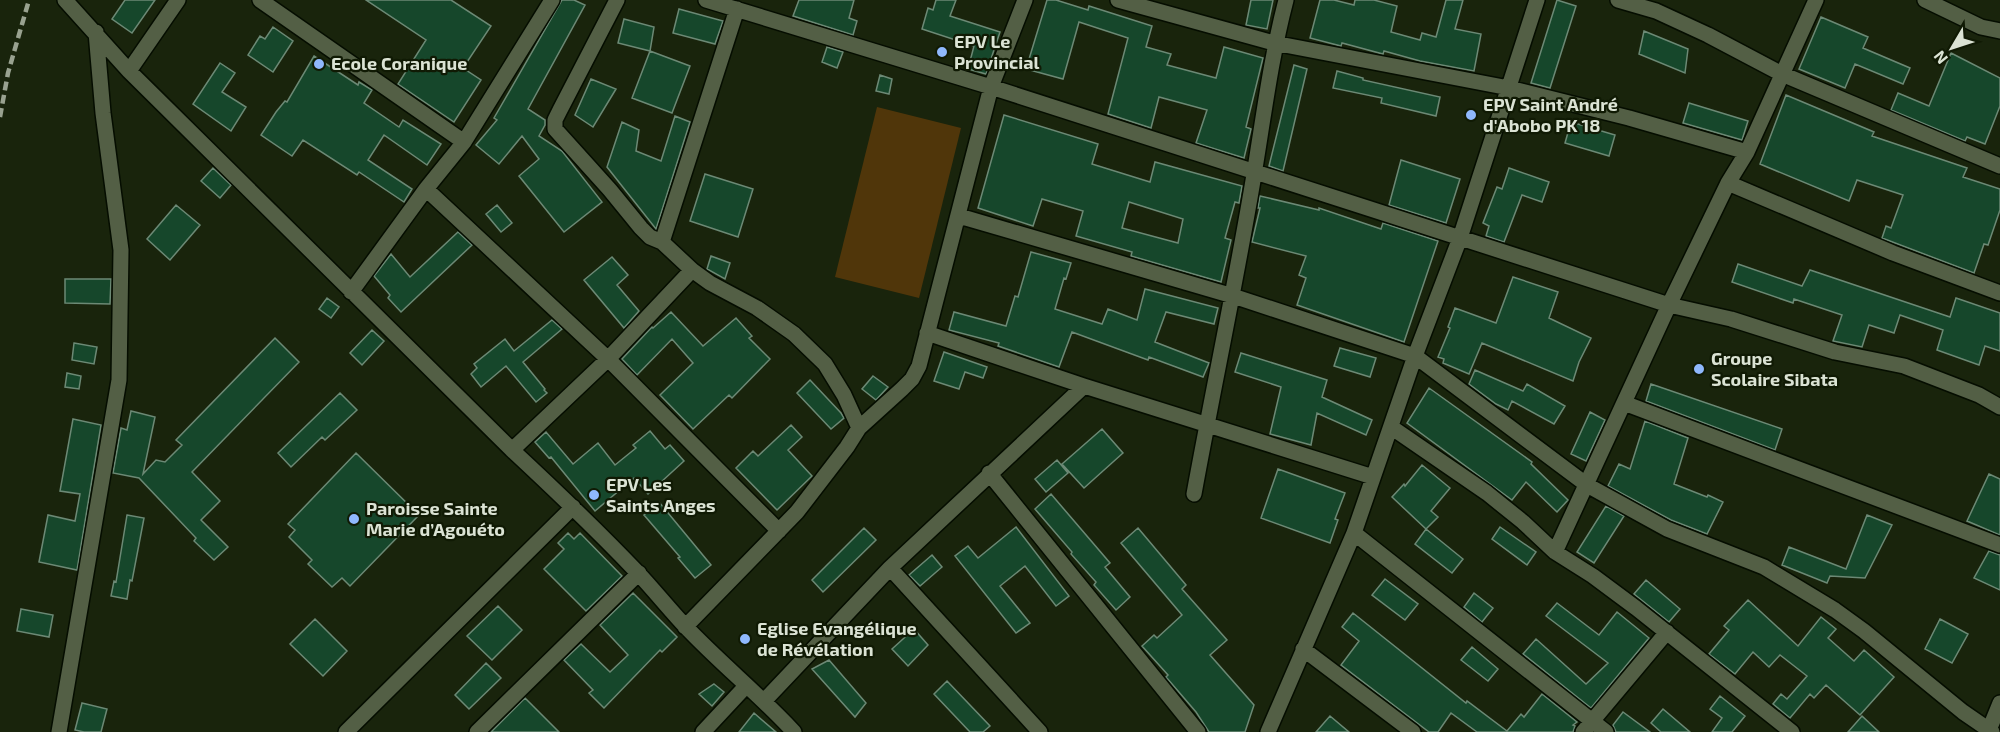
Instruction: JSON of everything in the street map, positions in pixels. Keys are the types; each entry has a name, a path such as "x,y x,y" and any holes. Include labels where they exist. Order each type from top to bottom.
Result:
{"street":[{"path":"65,0 129,71 351,292 573,507 639,573 686,627 746,686 765,700 794,732"},
{"path":"129,71 178,0"},
{"path":"260,0 465,142"},
{"path":"351,292 426,189 465,142 552,0"},
{"path":"618,0 555,120 555,129 650,237 662,242 692,270 710,283 757,308 794,334 825,364 844,395 859,428"},
{"path":"706,0 991,87 1669,305 1731,320 1835,352 1904,366 1978,395 2000,407"},
{"path":"686,627 813,494 859,428 912,379 919,366 991,87 1025,0"},
{"path":"1118,0 1274,44 1509,88 1629,118 1747,152"},
{"path":"1194,494 1255,173 1274,44 1286,0"},
{"path":"1268,732 1354,533 1415,356 1460,238 1537,0"},
{"path":"1618,0 1666,16 1782,74 2000,166"},
{"path":"1555,552 1669,305 1728,183 1747,152 1816,0"},
{"path":"1925,0 1981,27 2000,31"},
{"path":"662,242 737,9"},
{"path":"59,732 119,380 121,249 103,113 96,32"},
{"path":"1728,183 1893,254 2000,293"},
{"path":"426,189 609,359 779,531"},
{"path":"959,216 1233,296 1415,356 1587,485 1667,529 1764,567 1786,579 1864,631 1956,706 1991,731 2000,703"},
{"path":"513,450 609,359 692,270"},
{"path":"927,333 1084,386 1373,477"},
{"path":"765,700 890,567 1084,386"},
{"path":"1624,403 2000,545"},
{"path":"1391,427 1487,493 1555,552 1593,576 1667,632 1792,732"},
{"path":"989,473 1198,732"},
{"path":"346,732 573,507"},
{"path":"1354,533 1587,727 1606,732"},
{"path":"890,567 1041,732"},
{"path":"477,732 639,573"},
{"path":"1587,727 1667,632"},
{"path":"1303,649 1413,732"},
{"path":"703,732 746,686"}],"shaded area":[{"path":"877,107 961,128 919,298 835,277"}],"building":[{"path":"125,0 155,0 132,33 112,19"},
{"path":"366,0 451,0 491,26 463,68 481,80 454,122 398,84 426,40"},
{"path":"562,0 574,0 585,5 528,109 545,120 539,136 562,151 602,202 564,232 519,176 539,159 522,136 499,164 476,145 497,120 494,118"},
{"path":"799,0 854,0 849,18 857,21 853,35 793,16"},
{"path":"936,0 956,0 950,16 1000,32 986,74 968,69 974,46 922,29 928,8 933,10"},
{"path":"1047,0 1056,0 1088,10 1089,6 1152,26 1146,47 1171,54 1167,65 1216,78 1224,47 1263,58 1246,127 1251,129 1244,158 1196,143 1207,110 1159,97 1151,128 1108,114 1128,38 1079,22 1063,79 1026,69"},
{"path":"1251,0 1273,0 1267,29 1246,25"},
{"path":"1320,0 1334,0 1354,5 1355,0 1374,0 1397,6 1391,32 1420,40 1422,33 1436,37 1446,0 1463,0 1455,29 1481,34 1474,71 1420,61 1384,51 1383,54 1342,43 1341,46 1310,38"},
{"path":"1557,0 1576,6 1550,88 1531,83"},
{"path":"679,9 723,21 715,44 673,33"},
{"path":"1821,17 1868,37 1863,48 1910,68 1903,84 1855,64 1845,88 1799,69"},
{"path":"624,19 654,27 650,51 618,43"},
{"path":"273,27 293,41 273,72 248,55 260,36 265,39"},
{"path":"1644,31 1688,49 1685,73 1639,54"},
{"path":"827,47 843,52 837,68 822,62"},
{"path":"650,51 690,66 672,113 632,98"},
{"path":"1951,53 2000,78 2000,106 1985,144 1967,137 1965,141 1891,110 1898,93 1929,106"},
{"path":"314,56 358,85 359,82 372,90 364,103 399,127 403,120 441,144 427,165 384,135 368,160 412,189 404,202 359,172 357,175 303,140 292,156 261,135 276,112 285,101 287,102"},
{"path":"220,63 235,73 222,92 246,107 231,131 193,104"},
{"path":"1294,65 1307,69 1283,171 1269,166"},
{"path":"1337,71 1363,78 1363,80 1440,97 1436,116 1381,103 1382,98 1333,88"},
{"path":"880,75 892,79 889,94 876,91"},
{"path":"591,79 616,89 593,127 575,115"},
{"path":"1786,95 1874,132 1872,136 1967,168 1963,177 2000,189 2000,210 1988,245 1984,244 1974,273 1882,238 1886,226 1891,228 1903,195 1857,180 1849,201 1760,164"},
{"path":"1689,103 1748,121 1742,140 1683,123"},
{"path":"1004,115 1098,144 1092,164 1150,182 1155,162 1242,186 1239,203 1235,202 1225,238 1231,240 1221,282 1131,256 1132,252 1076,236 1083,211 1042,199 1033,226 978,208","holes":["1129,202 1183,219 1178,243 1122,228"]},
{"path":"675,116 690,122 656,229 607,167 622,122 639,130 636,151 661,161"},
{"path":"1571,122 1615,135 1609,156 1565,143"},
{"path":"1401,160 1460,179 1446,223 1389,205"},
{"path":"213,168 231,185 220,198 201,181"},
{"path":"1509,168 1549,182 1542,202 1522,195 1504,242 1486,236 1489,226 1483,223 1497,187 1502,189"},
{"path":"705,174 753,189 738,237 690,221"},
{"path":"1260,196 1319,210 1319,208 1381,229 1383,223 1438,241 1404,342 1297,305 1306,278 1299,275 1306,256 1252,242 1260,208 1258,208"},
{"path":"176,205 200,225 170,260 147,239"},
{"path":"497,205 512,223 501,232 486,214"},
{"path":"458,232 472,245 401,312 388,298 390,295 374,276 391,254 410,277"},
{"path":"1031,252 1071,263 1055,309 1102,324 1108,309 1137,320 1145,289 1218,308 1214,324 1166,312 1155,342 1209,363 1203,377 1072,332 1059,367 998,346 999,343 949,330 954,312 1006,326 1015,296 1018,297"},
{"path":"711,256 730,263 725,279 707,269"},
{"path":"612,257 628,275 617,285 639,311 624,328 584,280"},
{"path":"1738,264 1802,286 1810,270 1950,317 1956,298 2000,313 2000,351 1985,346 1979,365 1937,350 1943,330 1900,315 1894,333 1869,325 1862,347 1833,341 1842,315 1794,299 1793,303 1732,282"},
{"path":"1513,277 1558,292 1549,318 1591,338 1579,362 1573,381 1482,343 1469,374 1443,363 1444,359 1438,357 1450,328 1448,327 1455,308 1496,323"},
{"path":"65,279 111,279 110,304 65,303"},
{"path":"327,298 339,307 331,318 319,309"},
{"path":"671,312 703,346 736,318 752,336 749,338 770,359 732,398 729,395 693,429 660,395 693,363 672,339 637,375 622,359 652,327"},
{"path":"552,320 562,329 523,362 547,393 536,402 506,366 481,387 471,374 477,368 474,364 505,339 514,351"},
{"path":"372,330 384,341 362,365 350,353"},
{"path":"275,338 299,362 192,472 220,501 201,520 228,547 214,560 194,541 196,538 139,478 113,473 121,428 127,430 131,411 155,417 143,474 156,460 165,462 182,445 176,440"},
{"path":"74,343 97,347 94,364 72,360"},
{"path":"1340,348 1376,358 1370,377 1334,366"},
{"path":"944,352 987,367 983,378 965,372 959,389 934,381"},
{"path":"1241,353 1327,380 1322,397 1372,420 1366,435 1317,413 1311,445 1270,434 1281,387 1235,372"},
{"path":"1475,370 1523,391 1527,384 1565,406 1554,424 1512,401 1508,410 1469,384"},
{"path":"67,373 81,376 79,389 65,387"},
{"path":"873,376 888,387 876,400 862,389"},
{"path":"810,380 844,418 831,429 797,393"},
{"path":"1651,384 1782,429 1775,450 1646,401"},
{"path":"1429,388 1532,462 1531,464 1568,500 1557,512 1526,482 1512,500 1407,423"},
{"path":"340,393 357,410 325,440 322,437 291,467 278,453"},
{"path":"1590,412 1605,420 1586,461 1571,454"},
{"path":"73,419 101,425 77,570 39,562 48,515 75,521 80,494 60,491"},
{"path":"1645,421 1688,438 1674,484 1723,502 1707,534 1671,520 1608,486 1619,464 1630,469"},
{"path":"791,425 802,437 788,450 812,476 777,510 736,468 753,451 758,456"},
{"path":"1102,429 1123,453 1084,488 1062,464"},
{"path":"650,431 665,449 670,445 684,461 648,494 634,478 595,511 551,457 549,458 535,442 546,432 573,464 598,443 615,465 636,448 633,445"},
{"name":"Paroisse Sainte Marie d’Agouéto","path":"356,453 419,515 350,586 342,578 332,587 308,564 312,560 289,537 295,530 288,524"},
{"path":"1057,460 1068,473 1046,492 1035,479"},
{"path":"1422,465 1450,488 1431,511 1438,517 1426,529 1392,497 1404,484 1405,486"},
{"path":"1278,469 1345,493 1335,519 1338,520 1330,543 1261,518"},
{"path":"1989,474 2000,479 2000,535 1967,521"},
{"path":"1051,494 1110,563 1105,567 1130,597 1116,610 1094,585 1096,582 1071,554 1072,552 1035,509"},
{"path":"659,502 711,565 695,578 644,515"},
{"path":"1606,506 1624,516 1594,563 1577,552"},
{"path":"127,515 144,518 127,599 111,596 114,581 116,582"},
{"path":"1867,515 1892,525 1865,578 1830,576 1827,583 1782,565 1789,547 1846,569"},
{"path":"1016,527 1069,596 1056,606 1025,566 1000,586 1030,623 1016,633 955,556 968,546 978,558"},
{"path":"1500,527 1536,552 1527,565 1492,539"},
{"path":"864,528 876,540 823,592 812,580"},
{"path":"1138,528 1186,585 1182,589 1227,640 1210,655 1254,705 1245,732 1209,732 1196,712 1166,677 1168,675 1142,646 1154,635 1157,638 1182,615 1121,543"},
{"path":"1426,529 1463,559 1452,573 1415,544"},
{"path":"568,533 574,539 580,533 622,576 586,611 544,569 564,549 558,543"},
{"path":"1989,551 2000,555 2000,590 1974,578"},
{"path":"932,555 942,567 920,586 909,575"},
{"path":"1385,579 1418,604 1405,620 1372,595"},
{"path":"1646,580 1680,609 1669,622 1634,594"},
{"path":"633,593 677,637 662,652 660,650 604,708 589,693 593,690 564,660 581,644 610,672 628,655 600,625"},
{"path":"1474,593 1493,608 1482,622 1464,607"},
{"path":"1748,600 1798,646 1821,617 1836,629 1828,638 1854,661 1864,650 1894,677 1860,715 1826,685 1814,698 1810,694 1790,718 1773,704 1781,694 1787,699 1807,676 1780,655 1769,667 1753,652 1735,674 1709,654 1729,630 1724,626"},
{"path":"1557,603 1599,635 1617,612 1649,638 1591,708 1523,654 1536,639 1586,684 1608,663 1546,616"},
{"path":"498,606 522,630 492,660 467,636"},
{"path":"21,609 53,615 49,637 17,631"},
{"path":"1353,613 1466,703 1467,701 1507,731 1521,714 1524,717 1542,694 1577,722 1573,725 1575,726 1573,732 1477,732 1451,713 1438,732 1429,732 1341,665 1359,641 1342,627"},
{"path":"315,619 347,651 323,676 290,644"},
{"path":"1940,619 1968,634 1952,663 1925,649"},
{"path":"914,629 928,645 908,666 892,649"},
{"path":"1472,647 1498,669 1488,681 1461,660"},
{"path":"829,660 866,703 855,717 812,669"},
{"path":"486,663 501,678 469,709 455,695"},
{"path":"947,681 990,726 983,732 970,732 934,694"},
{"path":"714,684 724,692 712,706 699,694"},
{"path":"1720,696 1745,716 1732,732 1712,732 1722,718 1710,709"},
{"path":"525,698 559,732 491,732"},
{"path":"82,703 107,709 101,732 75,730"},
{"path":"1663,709 1690,732 1661,732 1651,723"},
{"path":"1623,712 1650,732 1616,732 1613,725"},
{"path":"754,713 776,732 739,732"},
{"path":"1330,716 1349,732 1316,732"},
{"path":"1862,716 1879,732 1848,732"}],"railway":[{"path":"0,117 8,73 29,0"}],"place":[{"name":"EPV Le Provincial","path":"942,52"},
{"name":"Ecole Coranique","path":"319,64"},
{"name":"EPV Saint André d'Abobo PK 18","path":"1471,115"},
{"name":"Groupe Scolaire Sibata","path":"1699,369"},
{"name":"EPV Les Saints Anges","path":"594,495"},
{"name":"Paroisse Sainte Marie d’Agouéto","path":"354,519"},
{"name":"Eglise Evangélique de Révélation","path":"745,639"}]}
